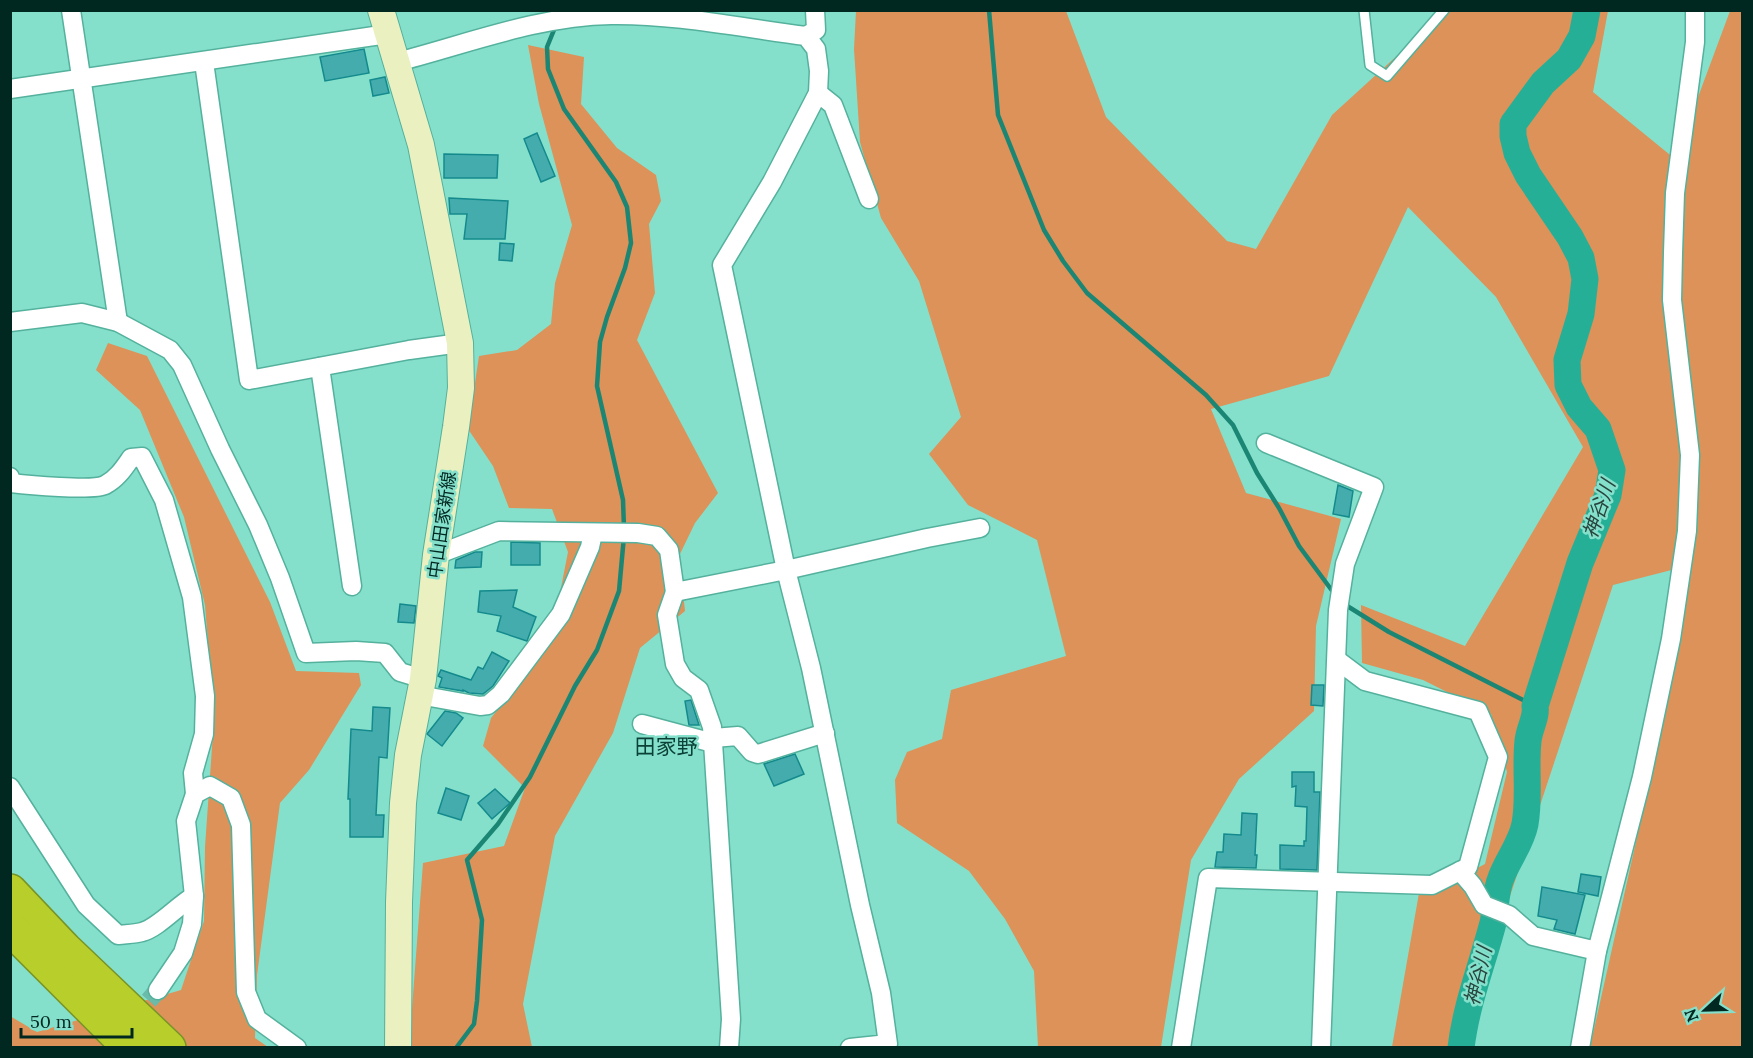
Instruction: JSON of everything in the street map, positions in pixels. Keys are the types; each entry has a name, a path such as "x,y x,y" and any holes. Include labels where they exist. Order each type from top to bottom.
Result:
{"highway":[{"path":"10,891 65,949 169,1047"},
{"path":"10,927 130,1047"}],"main road":[{"name":"中山田家新線","path":"385,22 421,145 460,344 461,388 403,803 399,902 398,1047"}],"street":[{"path":"71,10 118,322"},
{"path":"397,62 533,17 610,15 651,17 806,36 816,30 815,10"},
{"path":"1580,1047 1597,951 1642,777 1674,620 1687,531 1690,455 1672,300 1675,194 1695,42 1695,10"},
{"path":"10,89 204,62 385,22"},
{"path":"806,36 816,49 819,71 818,93 772,182 722,265 786,570 811,668 860,905 881,993 888,1046 849,1047"},
{"path":"204,62 249,380 409,350 460,344"},
{"path":"818,93 834,105 869,199"},
{"path":"10,322 82,313 118,322 170,350 182,365 258,525 280,578 306,653 356,651 385,653 400,672 421,687 480,706 488,705 501,694 561,614 590,547 593,532"},
{"path":"320,367 352,586"},
{"path":"1266,443 1374,487 1345,564 1338,609 1321,1047"},
{"path":"10,477 11,483 42,487 103,486 120,474 131,458 142,457 164,500 192,597 205,696 204,734 193,773 195,794 186,821 194,896 192,924 183,953 158,990"},
{"path":"675,592 980,528"},
{"path":"436,555 499,531 638,532 657,536 669,550 675,592 667,615 675,664 683,678 699,690 712,727 731,1019 729,1047"},
{"path":"1181,1047 1208,878 1432,885 1468,867 1498,757 1478,711 1365,681 1337,660"},
{"path":"642,724 713,740 738,736 752,752 758,754 825,733"},
{"path":"195,794 210,786 231,798 241,825 246,992 257,1019 297,1047"},
{"path":"10,787 86,905 118,935 144,932 194,896"},
{"path":"1460,871 1473,885 1484,905 1509,915 1533,936 1597,951"}],"lane":[{"path":"1364,10 1370,65 1387,76 1444,10"}],"shaded area":[{"path":"856,11 1066,11 1106,117 1227,241 1256,249 1332,115 1446,11 1608,11 1593,92 1675,159 1730,11 1742,11 1742,1047 1590,1047 1662,726 1691,565 1613,585 1460,1047 1392,1047 1419,893 1429,893 1485,864 1507,772 1491,714 1423,680 1362,663 1361,605 1465,646 1583,447 1496,297 1408,207 1329,376 1211,409 1246,493 1341,519 1316,626 1314,711 1239,779 1191,860 1161,1047 1038,1047 1034,971 1005,919 969,871 897,823 895,780 907,752 942,739 951,690 1066,656 1037,540 968,505 929,454 961,417 919,281 881,218 860,142 854,49"},
{"path":"528,45 584,57 581,104 617,148 656,175 661,201 649,224 655,293 637,340 718,493 695,523 679,556 685,611 640,648 613,733 555,836 523,1004 532,1047 409,1048 423,863 504,846 525,788 483,746 491,718 544,652 559,598 568,552 552,509 509,508 493,466 468,429 479,356 517,350 551,324 555,283 572,225 539,104"},
{"path":"108,343 147,356 270,602 296,671 359,673 361,685 309,770 280,803 257,975 255,1038 268,1047 11,1047 10,1016 37,1032 181,990 204,921 205,847 214,719 205,605 184,517 140,410 96,370"}],"building":[{"path":"364,49 369,73 325,81 320,57"},
{"path":"385,77 389,93 373,96 370,80"},
{"path":"537,133 555,176 541,182 524,139"},
{"path":"444,154 498,155 497,178 444,178"},
{"path":"449,198 508,201 505,239 464,239 467,214 450,214"},
{"path":"500,243 514,244 512,261 499,260"},
{"path":"1338,485 1353,491 1349,517 1333,514"},
{"path":"511,542 540,543 540,565 511,565"},
{"path":"475,552 482,552 481,567 455,568 456,560"},
{"path":"517,590 513,607 536,617 527,641 497,631 501,616 478,612 480,591"},
{"path":"400,604 416,606 414,623 398,622"},
{"path":"492,652 509,661 493,686 483,694 439,687 442,678 438,676 441,670 471,680 478,667 483,669"},
{"path":"1312,685 1324,685 1323,706 1311,705"},
{"path":"691,700 699,725 689,725 685,701"},
{"path":"373,707 390,708 387,758 379,757 376,815 384,815 383,837 350,837 350,799 348,799 351,729 372,731"},
{"path":"445,711 456,713 463,718 442,746 427,734"},
{"path":"795,754 804,774 774,786 764,764"},
{"path":"1292,772 1314,772 1314,792 1320,792 1317,870 1280,869 1280,845 1304,846 1304,841 1306,841 1307,807 1295,806 1296,786 1292,787"},
{"path":"446,788 469,796 461,820 438,813"},
{"path":"495,789 510,803 492,819 478,803"},
{"path":"1242,813 1257,814 1256,868 1215,867 1217,852 1223,852 1224,834 1241,835"},
{"path":"1581,874 1601,877 1598,896 1578,892"},
{"path":"1542,887 1585,895 1575,934 1554,929 1557,920 1538,916"}],"waterway":[{"path":"989,10 998,115 1044,230 1087,293 1206,395 1233,425 1257,473 1299,546 1336,596"},
{"name":"神谷川","path":"1461,1048 1470,1001 1493,923 1499,883 1521,838 1525,824 1528,741 1535,706 1580,563 1608,495 1612,470 1598,429 1579,407 1568,385 1567,360 1581,314 1585,279 1581,258 1570,237 1528,175 1517,153 1513,136 1513,124 1543,83 1569,59 1582,36 1587,10"},
{"path":"556,25 547,47 548,69 564,109 616,182 627,207 631,243 600,342 597,386 623,500 624,528"},
{"path":"456,1048 474,1024 482,920 467,860 498,824 530,777 575,686 597,650 619,591 624,536"},
{"path":"1344,604 1389,632 1535,706"}],"tunnel":[{"path":"131,1021 158,990"}],"district":[{"name":"田家野","path":"666,747"}]}
